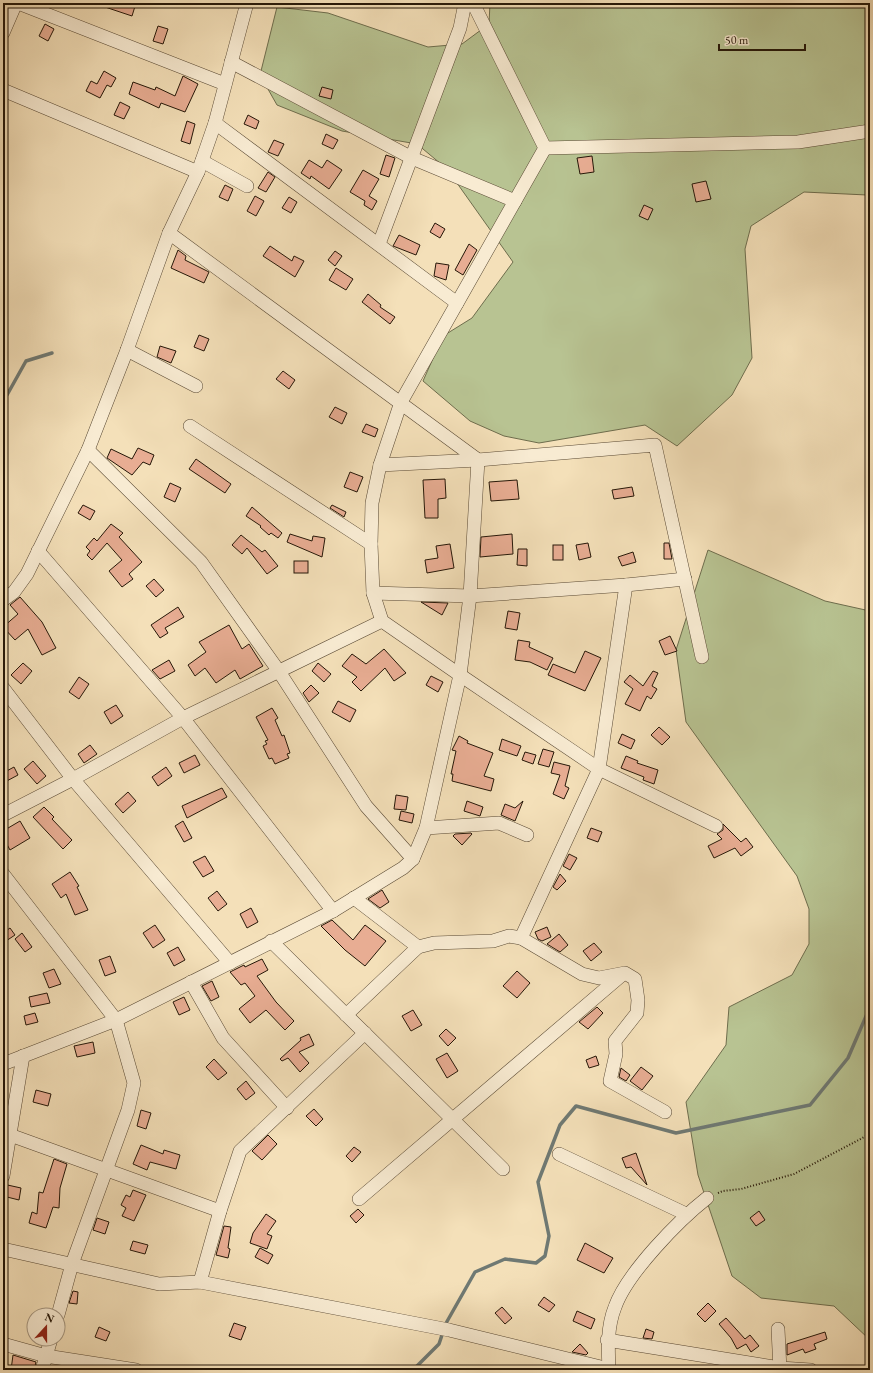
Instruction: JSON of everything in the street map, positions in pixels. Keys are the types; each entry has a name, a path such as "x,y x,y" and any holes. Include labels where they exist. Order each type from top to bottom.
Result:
{"street":[{"path":"3,33 17,3 225,84"},
{"path":"3,600 14,592 28,574 38,550 88,450 170,233 200,167 215,123 247,3"},
{"path":"379,244 460,28 465,3"},
{"path":"474,3 545,148"},
{"path":"231,62 412,158 515,201"},
{"path":"3,90 247,186"},
{"path":"215,123 457,303"},
{"path":"545,148 798,142 870,131"},
{"path":"545,148 401,402 380,465 372,503 371,544 373,593 382,621 599,770 716,826"},
{"path":"170,233 478,460"},
{"path":"127,350 196,386"},
{"path":"190,426 371,544"},
{"path":"380,465 478,460 656,445 702,658"},
{"path":"88,450 201,562 278,670 366,806 413,859"},
{"path":"3,1064 116,1020 271,941 333,912 404,868 413,859 426,828 460,675 470,596 478,460"},
{"path":"38,550 183,718 333,912"},
{"path":"373,593 470,596 626,585 685,579"},
{"path":"521,938 599,770 626,585"},
{"path":"3,815 73,779 183,718 278,670 382,621"},
{"path":"3,688 73,779 230,963"},
{"path":"426,828 500,823 527,835"},
{"path":"3,874 116,1020 134,1083 128,1110 72,1264 60,1307"},
{"path":"354,898 418,947"},
{"path":"346,1015 418,947 434,943 493,941 509,936 521,938 582,974 599,978 625,973 635,978 638,1000 636,1013 615,1041 616,1054 610,1082 664,1112"},
{"path":"271,941 503,1169"},
{"path":"359,1199 625,973"},
{"path":"190,982 223,1038 287,1108"},
{"path":"200,1282 220,1211 240,1152 365,1033"},
{"path":"3,1176 23,1056"},
{"path":"10,1135 220,1211"},
{"path":"559,1154 686,1214"},
{"path":"3,1249 159,1284 200,1282 449,1330 609,1370 607,1340 614,1307 627,1281 686,1214 707,1198"},
{"path":"778,1329 780,1369"},
{"path":"607,1340 780,1369 811,1370"},
{"path":"3,1344 46,1356 136,1370"},
{"path":"42,1370 49,1347"}],"path":[{"path":"707,1198 723,1191 741,1189 794,1174 870,1134"}],"green space":[{"path":"490,3 868,3 870,10 870,198 867,195 804,192 751,226 745,249 752,358 732,395 677,446 645,425 539,443 504,436 470,421 423,381 443,336 472,318 513,262 447,169 417,144 342,131 277,105 260,75 277,7 328,13 428,47 462,44 489,24"},
{"path":"708,550 825,601 870,611 870,1340 834,1306 761,1298 732,1276 698,1175 686,1102 726,1045 729,1007 792,975 809,944 809,909 797,876 686,722 676,650"}],"building":[{"path":"100,3 136,3 132,16 99,5"},
{"path":"45,24 54,29 48,41 39,36"},
{"path":"158,26 168,29 163,44 153,41"},
{"path":"104,71 116,78 111,87 107,85 100,98 86,91 91,81 97,84"},
{"path":"183,76 198,84 185,112 161,103 159,108 129,94 133,82 155,90 156,87 175,96"},
{"path":"322,87 333,90 331,99 319,96"},
{"path":"120,102 130,107 124,119 114,115"},
{"path":"248,115 259,121 256,129 244,124"},
{"path":"187,121 195,124 190,144 181,141"},
{"path":"326,134 338,140 333,149 322,144"},
{"path":"274,140 284,144 278,156 268,152"},
{"path":"386,155 395,158 389,177 380,174"},
{"path":"592,156 594,172 580,174 577,158"},
{"path":"309,160 322,168 327,160 342,170 329,189 311,176 310,179 301,173"},
{"path":"363,170 379,179 369,196 377,201 372,210 364,205 365,201 350,192"},
{"path":"268,172 275,177 266,192 258,188"},
{"path":"706,181 711,199 696,202 692,184"},
{"path":"225,185 233,189 228,201 219,197"},
{"path":"255,196 264,201 256,216 247,211"},
{"path":"289,197 297,202 291,213 282,208"},
{"path":"644,205 653,209 648,220 639,216"},
{"path":"435,223 445,229 440,238 430,232"},
{"path":"399,235 420,245 416,255 393,246"},
{"path":"469,244 477,250 463,275 455,270"},
{"path":"270,246 292,261 294,256 304,261 295,277 263,256"},
{"path":"178,250 186,256 185,260 209,272 204,283 171,268"},
{"path":"335,251 342,256 335,266 328,260"},
{"path":"436,263 449,265 446,280 434,276"},
{"path":"336,268 353,279 346,290 329,280"},
{"path":"368,294 381,305 380,307 395,317 390,324 362,302"},
{"path":"199,335 209,339 204,351 194,347"},
{"path":"160,346 176,351 171,363 157,357"},
{"path":"283,371 295,380 289,389 276,379"},
{"path":"335,407 347,413 342,424 329,417"},
{"path":"366,424 378,429 375,437 362,432"},
{"path":"138,448 154,455 150,465 143,462 132,475 107,458 111,449 132,459"},
{"path":"196,459 231,484 225,493 189,469"},
{"path":"350,472 363,477 357,492 344,487"},
{"path":"445,479 446,498 438,499 438,518 425,518 423,480"},
{"path":"517,480 519,499 491,501 489,482"},
{"path":"170,483 181,488 175,502 164,497"},
{"path":"632,487 634,496 614,499 612,490"},
{"path":"83,505 95,511 90,520 78,513"},
{"path":"332,505 346,512 344,517 330,508"},
{"path":"252,507 282,533 278,538 271,533 269,535 260,527 261,526 246,516"},
{"path":"111,524 123,533 119,537 142,562 129,574 133,579 122,587 109,571 122,560 107,543 92,560 87,555 90,551 86,547 94,538 97,541"},
{"path":"290,534 312,541 313,536 325,538 322,557 287,542"},
{"path":"512,534 513,554 480,557 481,537"},
{"path":"241,535 262,552 265,550 278,566 267,574 247,548 242,554 232,545"},
{"path":"588,543 591,557 579,560 576,545"},
{"path":"664,543 669,543 672,559 664,559"},
{"path":"450,544 454,568 427,573 425,560 438,558 436,546"},
{"path":"553,545 563,545 563,560 553,560"},
{"path":"518,549 527,549 527,566 517,565"},
{"path":"633,552 636,562 622,566 618,557"},
{"path":"294,561 308,561 308,573 294,573"},
{"path":"154,579 164,590 156,597 146,586"},
{"path":"20,597 42,622 56,648 42,655 28,629 15,640 3,627 18,614 10,605"},
{"path":"421,602 448,603 442,615"},
{"path":"178,607 184,617 165,628 168,633 160,638 151,625"},
{"path":"508,611 520,613 517,630 505,628"},
{"path":"229,625 242,649 249,644 263,666 240,679 235,670 216,683 205,668 195,676 188,665 206,652 199,642"},
{"path":"670,636 677,651 665,655 659,641"},
{"path":"518,640 530,642 529,647 553,658 547,670 530,662 515,660"},
{"path":"384,649 406,673 394,681 385,668 361,691 352,682 357,677 342,666 352,654 366,664"},
{"path":"585,651 601,658 585,691 548,675 553,664 575,673"},
{"path":"169,660 175,671 160,679 152,670"},
{"path":"23,663 32,671 21,684 11,675"},
{"path":"318,663 331,674 324,682 312,671"},
{"path":"653,671 658,673 652,686 657,689 651,699 647,696 640,711 625,704 633,689 624,682 630,675 643,686"},
{"path":"431,676 443,682 438,692 426,685"},
{"path":"79,677 89,684 79,699 69,692"},
{"path":"311,685 319,693 309,702 303,693"},
{"path":"338,701 356,710 350,722 332,712"},
{"path":"116,705 123,716 111,724 104,712"},
{"path":"272,708 278,718 275,720 282,736 284,735 290,753 287,754 289,758 275,764 272,758 269,759 263,746 267,744 265,741 268,740 256,717"},
{"path":"659,727 670,737 662,745 651,735"},
{"path":"622,734 635,740 631,749 618,743"},
{"path":"459,736 468,741 467,743 493,753 484,776 494,779 491,791 452,781 453,774 451,774 456,751 452,750"},
{"path":"502,739 521,746 517,756 499,750"},
{"path":"90,745 97,754 84,763 78,754"},
{"path":"543,749 554,752 549,767 538,764"},
{"path":"525,752 536,755 533,764 522,760"},
{"path":"195,755 200,765 184,773 179,763"},
{"path":"626,756 638,761 637,763 658,770 654,784 643,780 644,777 621,768"},
{"path":"33,761 46,776 37,784 24,769"},
{"path":"554,762 570,766 565,786 569,788 564,799 553,794 560,775 551,773"},
{"path":"14,767 18,775 3,783 3,773"},
{"path":"166,767 172,776 158,786 152,777"},
{"path":"222,788 227,797 187,818 182,806"},
{"path":"128,792 136,801 123,813 115,804"},
{"path":"396,795 408,797 406,810 394,809"},
{"path":"467,801 483,807 480,816 464,811"},
{"path":"523,801 515,821 501,815 505,804 515,808"},
{"path":"44,807 54,817 52,819 72,840 63,849 33,817"},
{"path":"401,811 414,814 412,823 399,820"},
{"path":"20,821 30,838 10,850 3,837 3,831"},
{"path":"183,821 192,838 184,842 175,826"},
{"path":"723,824 741,842 746,838 753,847 741,856 735,848 714,858 708,846 722,839 717,834 723,830"},
{"path":"591,828 602,832 598,842 587,838"},
{"path":"455,834 472,834 462,845 453,836"},
{"path":"569,854 577,858 570,870 563,866"},
{"path":"205,856 214,871 203,877 193,862"},
{"path":"70,872 79,886 77,887 88,910 75,915 66,894 61,898 52,884"},
{"path":"560,874 566,881 557,890 553,887"},
{"path":"382,890 389,902 380,908 368,899"},
{"path":"217,891 227,904 218,911 208,898"},
{"path":"251,908 258,922 247,928 240,914"},
{"path":"332,920 353,940 365,925 386,941 365,966 345,950 321,926"},
{"path":"155,925 165,940 153,948 143,933"},
{"path":"547,927 551,937 542,941 538,939 535,932"},
{"path":"10,928 15,935 3,943 3,933"},
{"path":"22,933 32,947 25,952 15,939"},
{"path":"559,934 568,945 560,952 547,944"},
{"path":"594,943 602,952 591,961 583,951"},
{"path":"178,947 185,960 174,966 167,953"},
{"path":"110,956 116,972 105,976 99,960"},
{"path":"262,959 268,970 257,976 276,1002 294,1021 285,1030 266,1010 250,1023 239,1009 255,996 245,983 241,985 230,972 244,965 245,967"},
{"path":"54,969 61,984 49,988 43,973"},
{"path":"517,971 530,983 517,998 503,986"},
{"path":"212,981 219,997 211,1001 202,986"},
{"path":"47,993 50,1003 31,1007 29,997"},
{"path":"184,997 190,1010 179,1015 173,1002"},
{"path":"597,1007 603,1013 588,1029 579,1022"},
{"path":"413,1010 422,1025 411,1031 402,1016"},
{"path":"35,1013 38,1022 26,1025 24,1016"},
{"path":"446,1029 456,1038 448,1046 439,1036"},
{"path":"309,1034 314,1045 299,1052 309,1063 300,1072 288,1058 282,1061 280,1059 301,1040 300,1038"},
{"path":"93,1042 95,1053 77,1057 74,1046"},
{"path":"447,1053 458,1071 447,1078 436,1059"},
{"path":"596,1056 599,1065 589,1068 586,1060"},
{"path":"214,1059 227,1073 218,1080 206,1067"},
{"path":"641,1067 653,1076 642,1090 630,1081"},
{"path":"621,1068 630,1075 626,1081 619,1077"},
{"path":"246,1081 255,1093 246,1100 237,1089"},
{"path":"36,1090 51,1094 48,1106 33,1102"},
{"path":"314,1109 323,1119 316,1126 306,1116"},
{"path":"141,1110 151,1113 146,1129 137,1126"},
{"path":"268,1135 277,1144 262,1160 252,1151"},
{"path":"141,1145 163,1154 164,1150 180,1155 176,1169 150,1162 147,1170 133,1164"},
{"path":"354,1147 361,1152 352,1162 346,1156"},
{"path":"636,1153 647,1185 631,1167 626,1168 622,1158"},
{"path":"54,1159 67,1164 60,1188 59,1208 53,1207 46,1228 29,1223 32,1212 37,1214 39,1192 43,1193"},
{"path":"3,1184 21,1188 19,1200 3,1196"},
{"path":"133,1190 146,1195 134,1221 122,1216 126,1208 121,1205 126,1195 130,1197"},
{"path":"358,1209 364,1215 356,1223 350,1216"},
{"path":"759,1211 765,1220 756,1226 750,1218"},
{"path":"266,1214 276,1221 267,1234 272,1236 267,1249 250,1243 253,1233"},
{"path":"97,1218 109,1222 105,1234 93,1230"},
{"path":"224,1226 231,1227 228,1258 216,1255"},
{"path":"133,1241 148,1245 145,1254 130,1250"},
{"path":"585,1243 613,1258 604,1273 577,1260"},
{"path":"260,1248 273,1255 268,1264 255,1257"},
{"path":"73,1291 78,1292 77,1304 69,1303"},
{"path":"544,1297 555,1305 549,1312 538,1305"},
{"path":"708,1303 716,1311 705,1322 697,1314"},
{"path":"502,1307 512,1318 505,1324 495,1313"},
{"path":"577,1311 595,1319 591,1329 573,1321"},
{"path":"726,1318 745,1339 750,1335 759,1346 751,1352 746,1344 737,1349 731,1338 719,1324"},
{"path":"234,1323 246,1327 241,1340 229,1336"},
{"path":"99,1327 110,1332 106,1341 95,1337"},
{"path":"646,1329 654,1332 652,1339 643,1338"},
{"path":"825,1332 827,1339 814,1344 816,1349 805,1353 803,1349 787,1355 787,1344"},
{"path":"580,1344 588,1353 586,1355 572,1352"},
{"path":"13,1355 36,1362 34,1370 11,1370"}],"waterway":[{"path":"3,396 7,395 26,361 52,353"},
{"path":"445,1325 475,1272 505,1259 536,1263 545,1256 549,1236 538,1182 560,1125 576,1106 676,1133 810,1105 848,1058 870,1007"},
{"path":"413,1370 439,1344 443,1332"}]}
